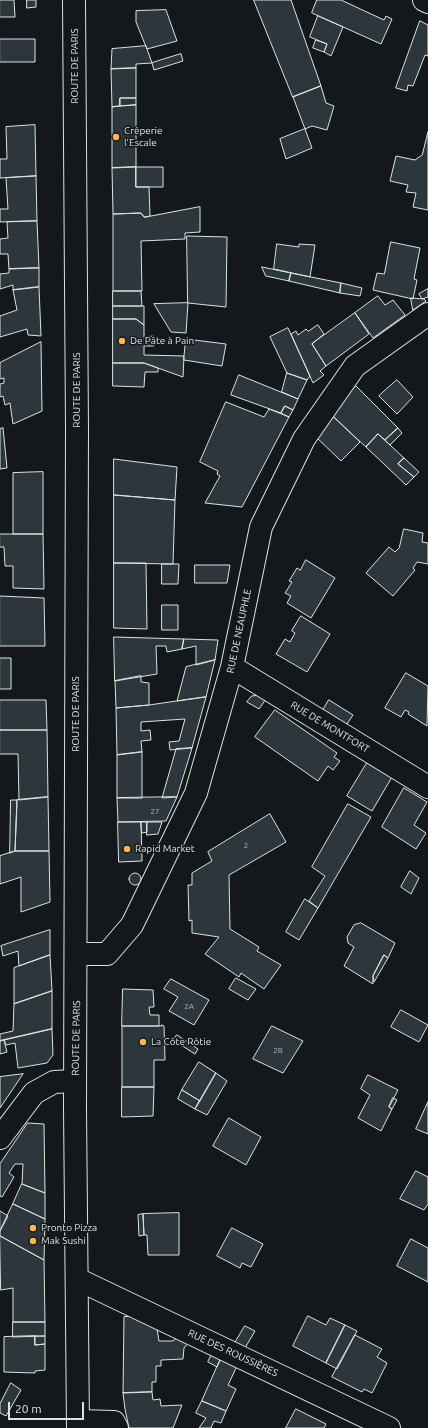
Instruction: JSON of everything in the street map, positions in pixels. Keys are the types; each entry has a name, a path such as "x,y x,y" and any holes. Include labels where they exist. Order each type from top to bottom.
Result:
{"street":[{"name":"ROUTE DE PARIS","path":"74,0 77,429 77,954 75,1081 78,1424"},
{"path":"424,0 428,2"},
{"name":"RUE DE NEAUPHLE","path":"77,954 107,954 132,925 196,793 232,666 261,527 304,439 355,366 428,314"},
{"name":"RUE DE MONTFORT","path":"232,666 428,787"},
{"path":"0,1138 34,1093 54,1082 75,1081"},
{"name":"RUE DES ROUSSIÈRES","path":"77,1279 389,1428"},
{"path":"78,1424 114,1422 117,1428"}],"building":[{"path":"0,0 14,0 15,17 0,17"},
{"path":"27,0 36,0 36,7 27,8"},
{"path":"254,0 291,0 321,86 293,97"},
{"path":"317,0 341,0 384,20 386,16 392,19 381,44 312,13"},
{"path":"166,10 177,41 147,49 136,22 136,11"},
{"path":"318,16 343,27 331,56 324,52 327,44 310,37"},
{"path":"420,21 428,25 428,56 425,55 413,86 408,85 407,91 396,88"},
{"path":"0,39 35,39 35,62 0,62"},
{"path":"316,40 327,44 324,52 313,48"},
{"path":"146,46 152,63 136,64 136,68 111,69 112,49"},
{"path":"181,54 183,61 154,70 152,63"},
{"path":"136,68 136,98 120,98 120,106 112,107 111,69"},
{"path":"321,86 326,103 334,106 327,130 312,126 305,129 293,97"},
{"path":"120,98 136,98 136,105 120,106"},
{"path":"136,105 136,167 112,168 112,107"},
{"path":"35,125 36,176 0,178 0,159 7,159 6,127"},
{"path":"305,129 312,148 286,159 280,139"},
{"path":"428,132 428,210 413,207 416,193 406,192 408,185 390,181 396,156 415,160 422,155"},
{"path":"136,167 163,167 163,187 136,187"},
{"path":"136,167 136,187 149,187 150,216 144,217 141,213 113,214 112,168"},
{"path":"36,176 37,221 0,222 0,209 8,209 6,178"},
{"path":"200,207 200,232 185,233 185,239 141,241 142,291 113,291 113,214 141,213 144,217"},
{"path":"37,221 39,268 9,269 8,254 0,254 0,239 8,238 7,222"},
{"path":"187,236 227,237 226,307 188,303"},
{"path":"391,242 420,248 414,279 417,280 413,299 373,290 377,273 384,274"},
{"path":"277,244 299,247 299,244 315,245 310,277 274,269"},
{"path":"262,267 291,273 289,281 266,276"},
{"path":"39,268 39,287 13,290 13,285 0,289 0,274 9,273 9,269"},
{"path":"291,273 341,283 340,293 289,281"},
{"path":"341,283 362,288 360,296 340,293"},
{"path":"39,287 41,336 28,335 27,329 0,337 0,316 17,310 13,290"},
{"path":"428,289 428,297 422,299 419,294"},
{"path":"113,291 141,291 142,306 113,306"},
{"path":"378,296 385,305 393,300 405,315 373,338 355,313"},
{"path":"411,298 424,299 426,301 413,310"},
{"path":"188,303 186,333 171,332 154,304"},
{"path":"113,306 144,306 144,325 136,319 113,319"},
{"path":"355,313 369,334 326,366 312,344"},
{"path":"113,319 136,319 144,325 144,337 154,336 154,346 144,346 144,355 184,356 183,377 144,363 113,363"},
{"path":"318,325 324,334 312,344 326,366 320,371 324,375 313,383 291,334 296,331 298,335 306,329 308,331"},
{"path":"288,328 310,376 307,380 287,373 270,337"},
{"path":"186,339 226,344 222,366 184,360"},
{"path":"41,342 42,411 13,424 10,403 5,405 3,396 0,397 0,384 4,383 4,378 0,379 0,363"},
{"path":"113,363 144,363 158,368 158,372 145,372 144,387 113,386"},
{"path":"287,373 307,380 298,399 282,392"},
{"path":"239,375 298,399 293,410 285,406 281,413 231,395"},
{"path":"397,380 413,397 397,414 379,396"},
{"path":"356,386 398,428 385,440 378,434 366,447 329,413 335,403"},
{"path":"226,402 264,417 269,409 289,417 242,507 205,503 220,476 217,474 218,471 200,462"},
{"path":"285,406 293,410 289,417 281,413"},
{"path":"334,417 360,442 341,461 315,436"},
{"path":"3,428 7,468 0,469 0,429"},
{"path":"398,428 402,433 390,445 385,440"},
{"path":"378,434 404,458 398,464 414,477 406,485 366,447"},
{"path":"404,458 419,472 414,477 398,464"},
{"path":"114,459 177,467 175,500 114,495"},
{"path":"43,472 43,534 13,534 13,473"},
{"path":"114,495 175,500 173,564 114,563"},
{"path":"404,529 423,533 422,542 428,543 428,564 417,562 413,568 415,570 393,596 366,573 389,547 395,552 399,548"},
{"path":"0,534 43,534 44,589 13,588 13,566 5,566 4,547 0,547"},
{"path":"306,560 335,578 311,618 287,603 291,596 285,593 292,582 289,581 297,568 300,570"},
{"path":"114,563 146,563 147,629 114,628"},
{"path":"162,564 179,564 178,584 162,584"},
{"path":"195,565 230,565 227,583 195,583"},
{"path":"0,596 44,598 45,646 0,646"},
{"path":"162,605 178,605 178,630 162,630"},
{"path":"301,616 330,634 307,672 276,654 285,639 290,642 295,633 292,631"},
{"path":"114,637 184,639 182,649 167,652 166,646 156,646 157,674 115,681"},
{"path":"184,639 218,640 215,660 196,665 196,646 182,649"},
{"path":"0,658 11,658 11,689 0,689"},
{"path":"215,660 206,697 177,701 186,667"},
{"path":"406,673 428,686 427,726 408,714 409,712 405,710 401,717 385,708"},
{"path":"141,676 141,682 149,683 149,705 116,708 115,681"},
{"path":"252,696 268,696 259,709 247,702"},
{"path":"206,697 192,748 170,750 169,742 179,741 185,719 141,722 141,731 150,730 151,740 141,741 142,752 117,755 116,708"},
{"path":"0,700 46,700 47,730 0,730"},
{"path":"329,700 353,715 345,727 322,712"},
{"path":"275,710 337,753 334,757 340,761 333,770 328,766 318,781 255,737"},
{"path":"0,730 47,730 48,797 19,800 18,754 0,754"},
{"path":"192,748 177,797 162,798 176,749"},
{"path":"142,752 142,798 117,798 117,755"},
{"path":"367,763 392,777 372,811 347,796"},
{"path":"404,788 427,802 414,825 426,833 416,849 382,827"},
{"path":"48,797 49,851 15,851 17,800"},
{"path":"177,797 166,821 118,822 117,798"},
{"path":"11,800 17,800 15,851 10,853"},
{"path":"348,804 371,817 318,908 309,901 325,876 312,867"},
{"path":"270,814 286,842 229,875 230,929 259,947 257,951 281,965 264,989 241,973 239,977 205,954 219,937 192,933 192,920 189,921 188,885 192,885 192,873 212,861 208,852"},
{"path":"118,822 141,822 142,861 119,862"},
{"path":"141,822 147,822 147,832 142,833"},
{"path":"147,822 162,822 158,834 147,835"},
{"path":"15,851 49,851 50,902 21,912 21,877 0,884 0,856"},
{"path":"410,871 419,878 411,894 401,887"},
{"path":"133,873 137,873 141,879 137,885 133,885 129,881 129,877"},
{"path":"305,899 318,908 299,940 286,932"},
{"path":"361,923 395,943 388,958 384,955 373,976 373,984 344,966 354,947 348,943 347,937 354,925"},
{"path":"50,930 50,955 19,966 18,951 3,956 1,946"},
{"path":"50,955 52,991 14,1004 14,968"},
{"path":"384,955 388,958 374,982 373,976"},
{"path":"236,978 256,989 248,1000 229,989"},
{"path":"171,979 209,1000 194,1025 169,1011 178,997 164,989"},
{"path":"123,989 153,990 154,1007 149,1007 150,1015 159,1015 159,1026 122,1026"},
{"path":"52,991 52,1029 0,1041 0,1034 13,1031 14,1004"},
{"path":"401,1010 428,1025 419,1042 391,1027"},
{"name":"La Côte Rôtie","path":"122,1026 164,1026 165,1060 154,1060 154,1087 122,1087"},
{"path":"272,1026 303,1041 283,1073 253,1059"},
{"path":"52,1029 53,1055 47,1063 18,1068 15,1043 6,1045 4,1040"},
{"path":"177,1035 198,1049 195,1054 173,1040"},
{"path":"4,1040 7,1052 0,1054 0,1041"},
{"path":"199,1062 216,1073 200,1101 182,1090"},
{"path":"216,1073 227,1081 207,1115 195,1109"},
{"path":"23,1074 0,1108 0,1077"},
{"path":"368,1075 398,1090 389,1107 392,1109 381,1131 358,1118 370,1095 361,1089"},
{"path":"122,1087 154,1087 153,1116 122,1117"},
{"path":"182,1090 200,1101 195,1109 178,1099"},
{"path":"393,1098 397,1100 392,1109 389,1107"},
{"path":"428,1102 428,1134 416,1129"},
{"path":"229,1118 261,1137 246,1165 213,1146"},
{"path":"28,1123 44,1124 45,1193 22,1184 23,1164 15,1164 9,1173 14,1177 2,1197 0,1196 0,1164"},
{"path":"416,1171 428,1177 428,1204 424,1210 400,1199"},
{"path":"22,1184 45,1193 45,1219 13,1204"},
{"path":"13,1204 45,1219 44,1260 0,1236 0,1231"},
{"path":"0,1211 8,1216 0,1231"},
{"path":"179,1213 179,1255 148,1255 147,1235 144,1235 143,1214"},
{"path":"143,1214 144,1235 139,1236 138,1215"},
{"path":"232,1228 263,1244 251,1267 242,1263 240,1268 217,1256"},
{"path":"0,1236 44,1260 45,1322 13,1322 13,1288 1,1290"},
{"path":"411,1239 428,1248 428,1282 397,1266"},
{"path":"143,1316 156,1323 159,1341 173,1341 180,1335 191,1340 184,1348 183,1359 161,1360 161,1366 156,1366 156,1382 152,1382 152,1392 123,1393 124,1317"},
{"path":"308,1316 326,1325 330,1318 345,1325 326,1363 293,1346"},
{"path":"13,1322 45,1322 45,1336 13,1337"},
{"path":"345,1325 357,1331 337,1369 326,1363"},
{"path":"245,1326 255,1331 245,1348 235,1343"},
{"path":"355,1335 382,1349 377,1357 387,1363 372,1393 364,1389 362,1392 332,1377"},
{"path":"35,1336 45,1336 45,1344 35,1345"},
{"path":"35,1336 35,1345 45,1344 45,1370 35,1371 35,1373 4,1372 4,1337"},
{"path":"213,1352 222,1356 217,1367 208,1362"},
{"path":"222,1356 238,1364 228,1385 236,1389 226,1411 202,1401"},
{"path":"11,1383 21,1390 6,1416 0,1413 0,1404"},
{"path":"152,1392 153,1400 160,1399 161,1406 182,1405 173,1428 129,1428 123,1393"},
{"path":"202,1401 226,1411 221,1423 214,1421 211,1428 199,1428 206,1418 196,1413"},
{"path":"296,1409 326,1424 324,1428 286,1428"}],"place":[{"name":"Crêperie l'Escale","path":"116,137"},
{"name":"De Pâte à Pain","path":"122,341"},
{"name":"Rapid Market","path":"127,849"},
{"name":"La Côte Rôtie","path":"143,1042"},
{"name":"Pronto Pizza","path":"33,1228"},
{"name":"Mak Sushi","path":"33,1241"}]}
